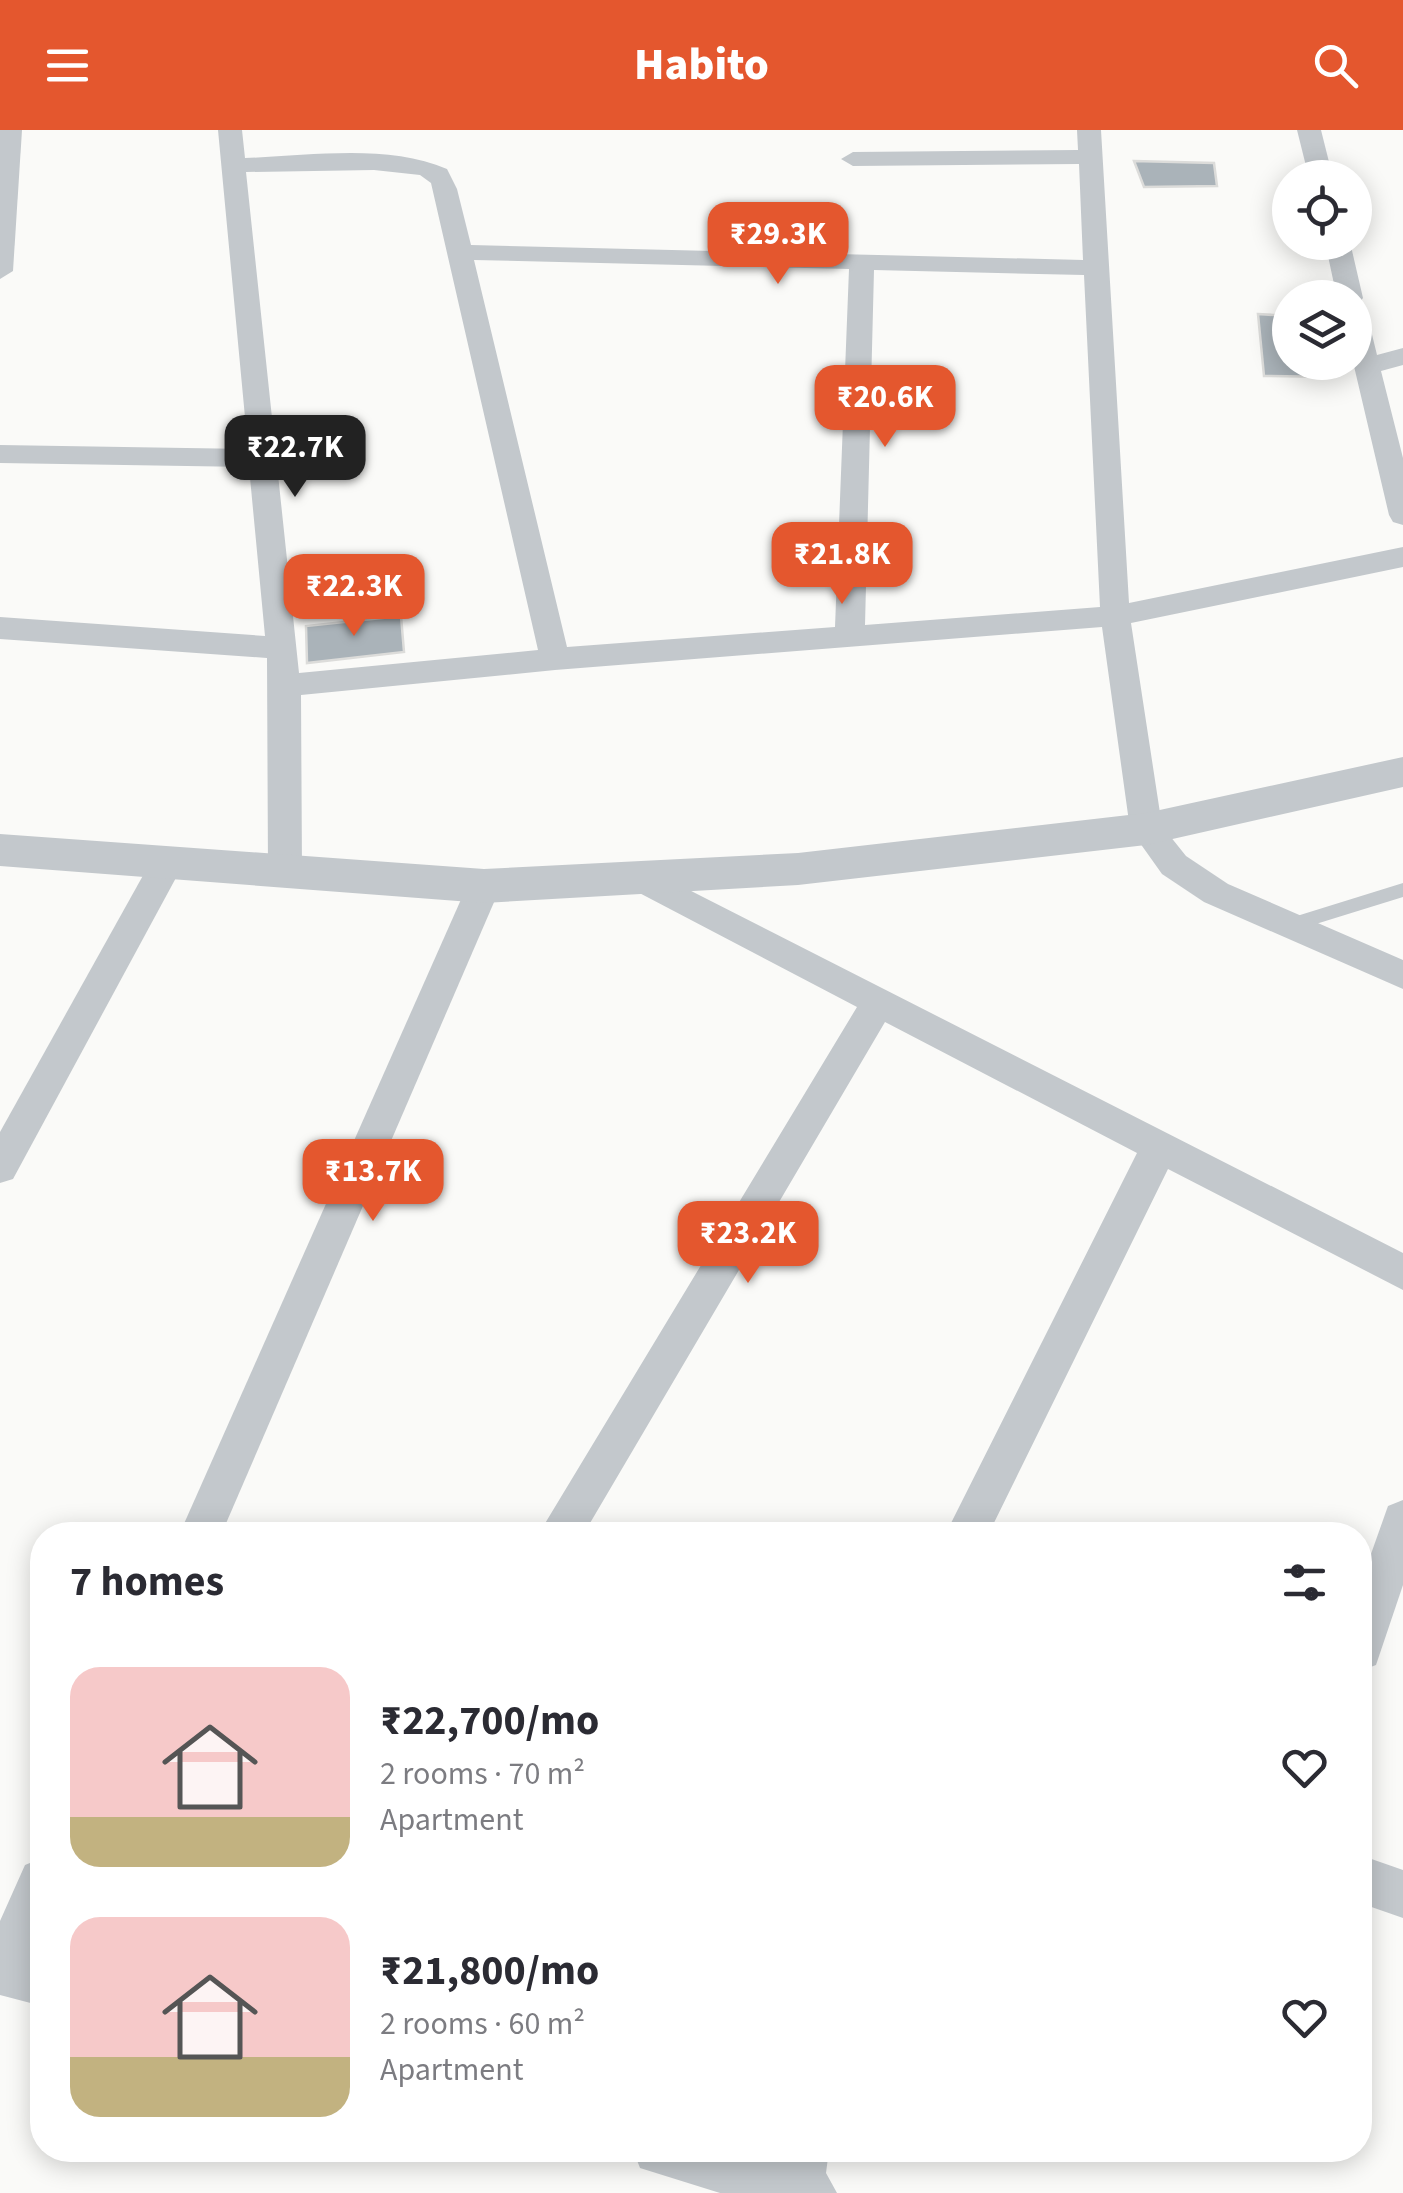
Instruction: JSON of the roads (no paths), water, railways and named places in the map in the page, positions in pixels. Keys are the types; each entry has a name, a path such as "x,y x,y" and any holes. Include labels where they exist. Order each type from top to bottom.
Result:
{"street":[{"path":"0,271 10,130"},
{"path":"230,130 285,685 285,872"},
{"path":"1309,130 1316,160"},
{"path":"853,159 1090,143 1115,616 1146,830 1174,864 1216,893 1403,975"},
{"path":"232,165 392,164 425,168 438,174 445,189 555,659"},
{"path":"460,252 1098,268"},
{"path":"850,636 862,262"},
{"path":"1372,365 1403,356"},
{"path":"1370,380 1403,515"},
{"path":"0,454 262,458"},
{"path":"285,685 555,659 1115,616 1403,558"},
{"path":"0,628 281,648"},
{"path":"0,850 484,886 798,870 1146,830 1403,772"},
{"path":"0,1168 167,862"},
{"path":"640,878 1403,1272"},
{"path":"206,1522 484,886"},
{"path":"567,1522 879,1001"},
{"path":"972,1522 1160,1146"},
{"path":"1372,1613 1403,1521"},
{"path":"1372,1884 1403,1894"},
{"path":"15,1975 30,1923"},
{"path":"723,2162 804,2177"}],"lane":[{"path":"1290,926 1399,899"}]}
